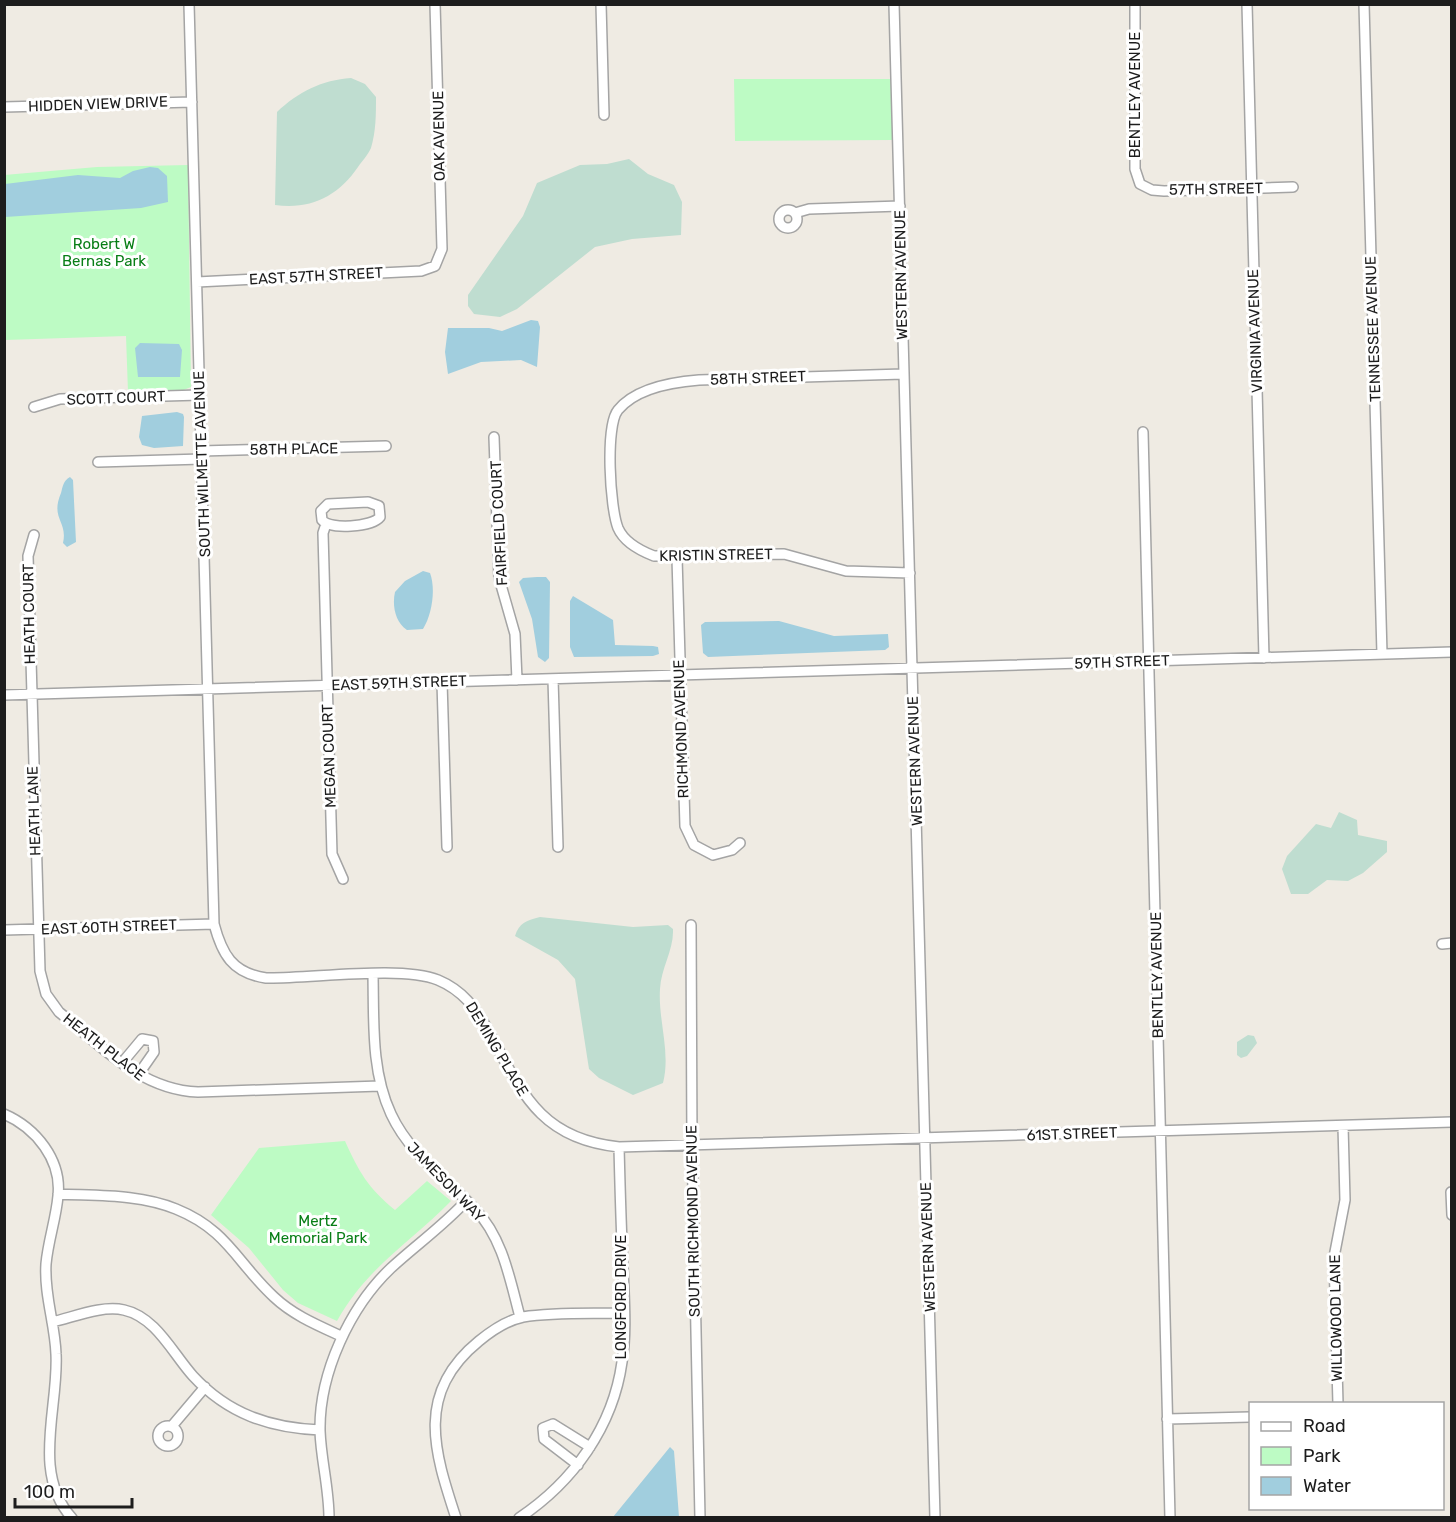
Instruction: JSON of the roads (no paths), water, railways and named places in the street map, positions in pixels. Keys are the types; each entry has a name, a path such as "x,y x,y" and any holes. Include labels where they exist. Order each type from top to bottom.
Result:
{"street":[{"name":"SOUTH WILMETTE AVENUE","path":"189,4 214,924"},
{"name":"OAK AVENUE","path":"435,4 442,249 435,266"},
{"path":"601,4 604,115"},
{"name":"WESTERN AVENUE","path":"894,4 935,1518"},
{"name":"BENTLEY AVENUE","path":"1135,4 1135,169 1140,184"},
{"name":"VIRGINIA AVENUE","path":"1246,4 1264,658"},
{"name":"TENNESSEE AVENUE","path":"1364,4 1382,654"},
{"name":"HIDDEN VIEW DRIVE","path":"4,107 192,102"},
{"name":"57TH STREET","path":"1140,184 1152,190 1164,191 1293,187"},
{"path":"795,213 809,209 900,206"},
{"name":"EAST 57TH STREET","path":"197,282 421,271 435,266"},
{"name":"58TH STREET","path":"619,408 655,388 685,381 903,374"},
{"name":"SCOTT COURT","path":"34,407 60,399 200,395"},
{"name":"KRISTIN STREET","path":"619,408 611,424 612,505 619,530 641,551 654,556 677,558 784,554 846,571 910,573"},
{"name":"BENTLEY AVENUE","path":"1143,432 1170,1518"},
{"name":"FAIRFIELD COURT","path":"494,437 500,578 515,634 517,680"},
{"name":"58TH PLACE","path":"98,462 386,446"},
{"name":"MEGAN COURT","path":"368,502 379,506 381,512 380,517 374,523 326,524 321,516 328,504 368,502"},
{"name":"MEGAN COURT","path":"326,524 322,533 332,854 343,879"},
{"name":"HEATH COURT","path":"31,694 28,556 34,534"},
{"name":"RICHMOND AVENUE","path":"677,558 684,804 688,836 702,851 712,855 732,850 740,843"},
{"name":"59TH STREET","path":"794,672 1452,652"},
{"name":"EAST 59TH STREET","path":"4,695 794,672"},
{"path":"553,679 558,847"},
{"path":"442,682 447,848"},
{"name":"HEATH LANE","path":"31,694 38,929"},
{"name":"EAST 60TH STREET","path":"4,930 214,924"},
{"name":"DEMING PLACE","path":"214,924 220,947 230,962 257,977 423,975 452,987 466,997 478,1013 520,1088 538,1114 574,1138 595,1145 619,1147 692,1144"},
{"name":"SOUTH RICHMOND AVENUE","path":"691,925 692,1144 700,1518"},
{"name":"HEATH PLACE","path":"38,929 41,981 53,1005 122,1063 154,1084 188,1092 380,1086"},
{"name":"JAMESON WAY","path":"373,975 376,1064 380,1086 392,1116 407,1141 484,1220 498,1245 520,1317"},
{"path":"122,1063 142,1039 153,1041 154,1052 138,1075"},
{"path":"4,1114 25,1125 47,1150 55,1169 58,1194 46,1263 46,1287 52,1322 56,1373 50,1470 59,1498 72,1518"},
{"name":"61ST STREET","path":"692,1144 1452,1122"},
{"name":"WILLOWOOD LANE","path":"1338,1402 1334,1257 1345,1200 1343,1126"},
{"name":"LONGFORD DRIVE","path":"519,1518 564,1483 578,1465 590,1447 616,1389 624,1348 619,1147"},
{"path":"1451,1192 1452,1215"},
{"path":"58,1194 144,1199 192,1216 229,1243 273,1296 304,1318 341,1336"},
{"path":"329,1518 320,1430 329,1376 341,1336 363,1301 391,1268 430,1237 466,1201"},
{"path":"52,1322 109,1309 134,1313 149,1322 205,1387 240,1411 261,1422 284,1428 320,1430"},
{"path":"456,1518 435,1450 434,1421 438,1401 448,1377 467,1351 493,1331 520,1317 624,1313"},
{"path":"172,1426 205,1387"},
{"path":"1167,1419 1249,1417"},
{"path":"578,1465 544,1439 543,1428 553,1424 590,1447"}],"water":[{"path":"150,167 158,168 167,176 168,202 141,208 5,217 5,184 78,175 120,178 133,171"},
{"path":"531,320 538,321 540,327 537,367 521,360 481,362 448,374 445,352 448,328 489,328 502,331"},
{"path":"140,343 179,344 182,350 180,377 138,377 135,348"},
{"path":"177,412 183,414 184,417 183,446 154,448 142,445 139,437 142,416"},
{"path":"70,477 73,480 76,542 67,547 63,543 63,530 57,509 64,484"},
{"path":"423,571 430,573 432,579 431,609 423,629 407,630 395,613 395,592 405,581"},
{"path":"546,577 550,582 549,658 545,662 538,657 532,619 519,582 523,578"},
{"path":"573,596 613,620 615,645 658,647 659,654 574,657 570,647 570,601"},
{"path":"779,621 834,636 888,634 889,647 885,650 708,657 703,653 701,625 705,622"},
{"path":"670,1447 674,1451 679,1517 613,1517"}],"park label":[{"name":"Robert W Bernas Park","path":"104,252"},
{"name":"Mertz Memorial Park","path":"318,1230"}]}
